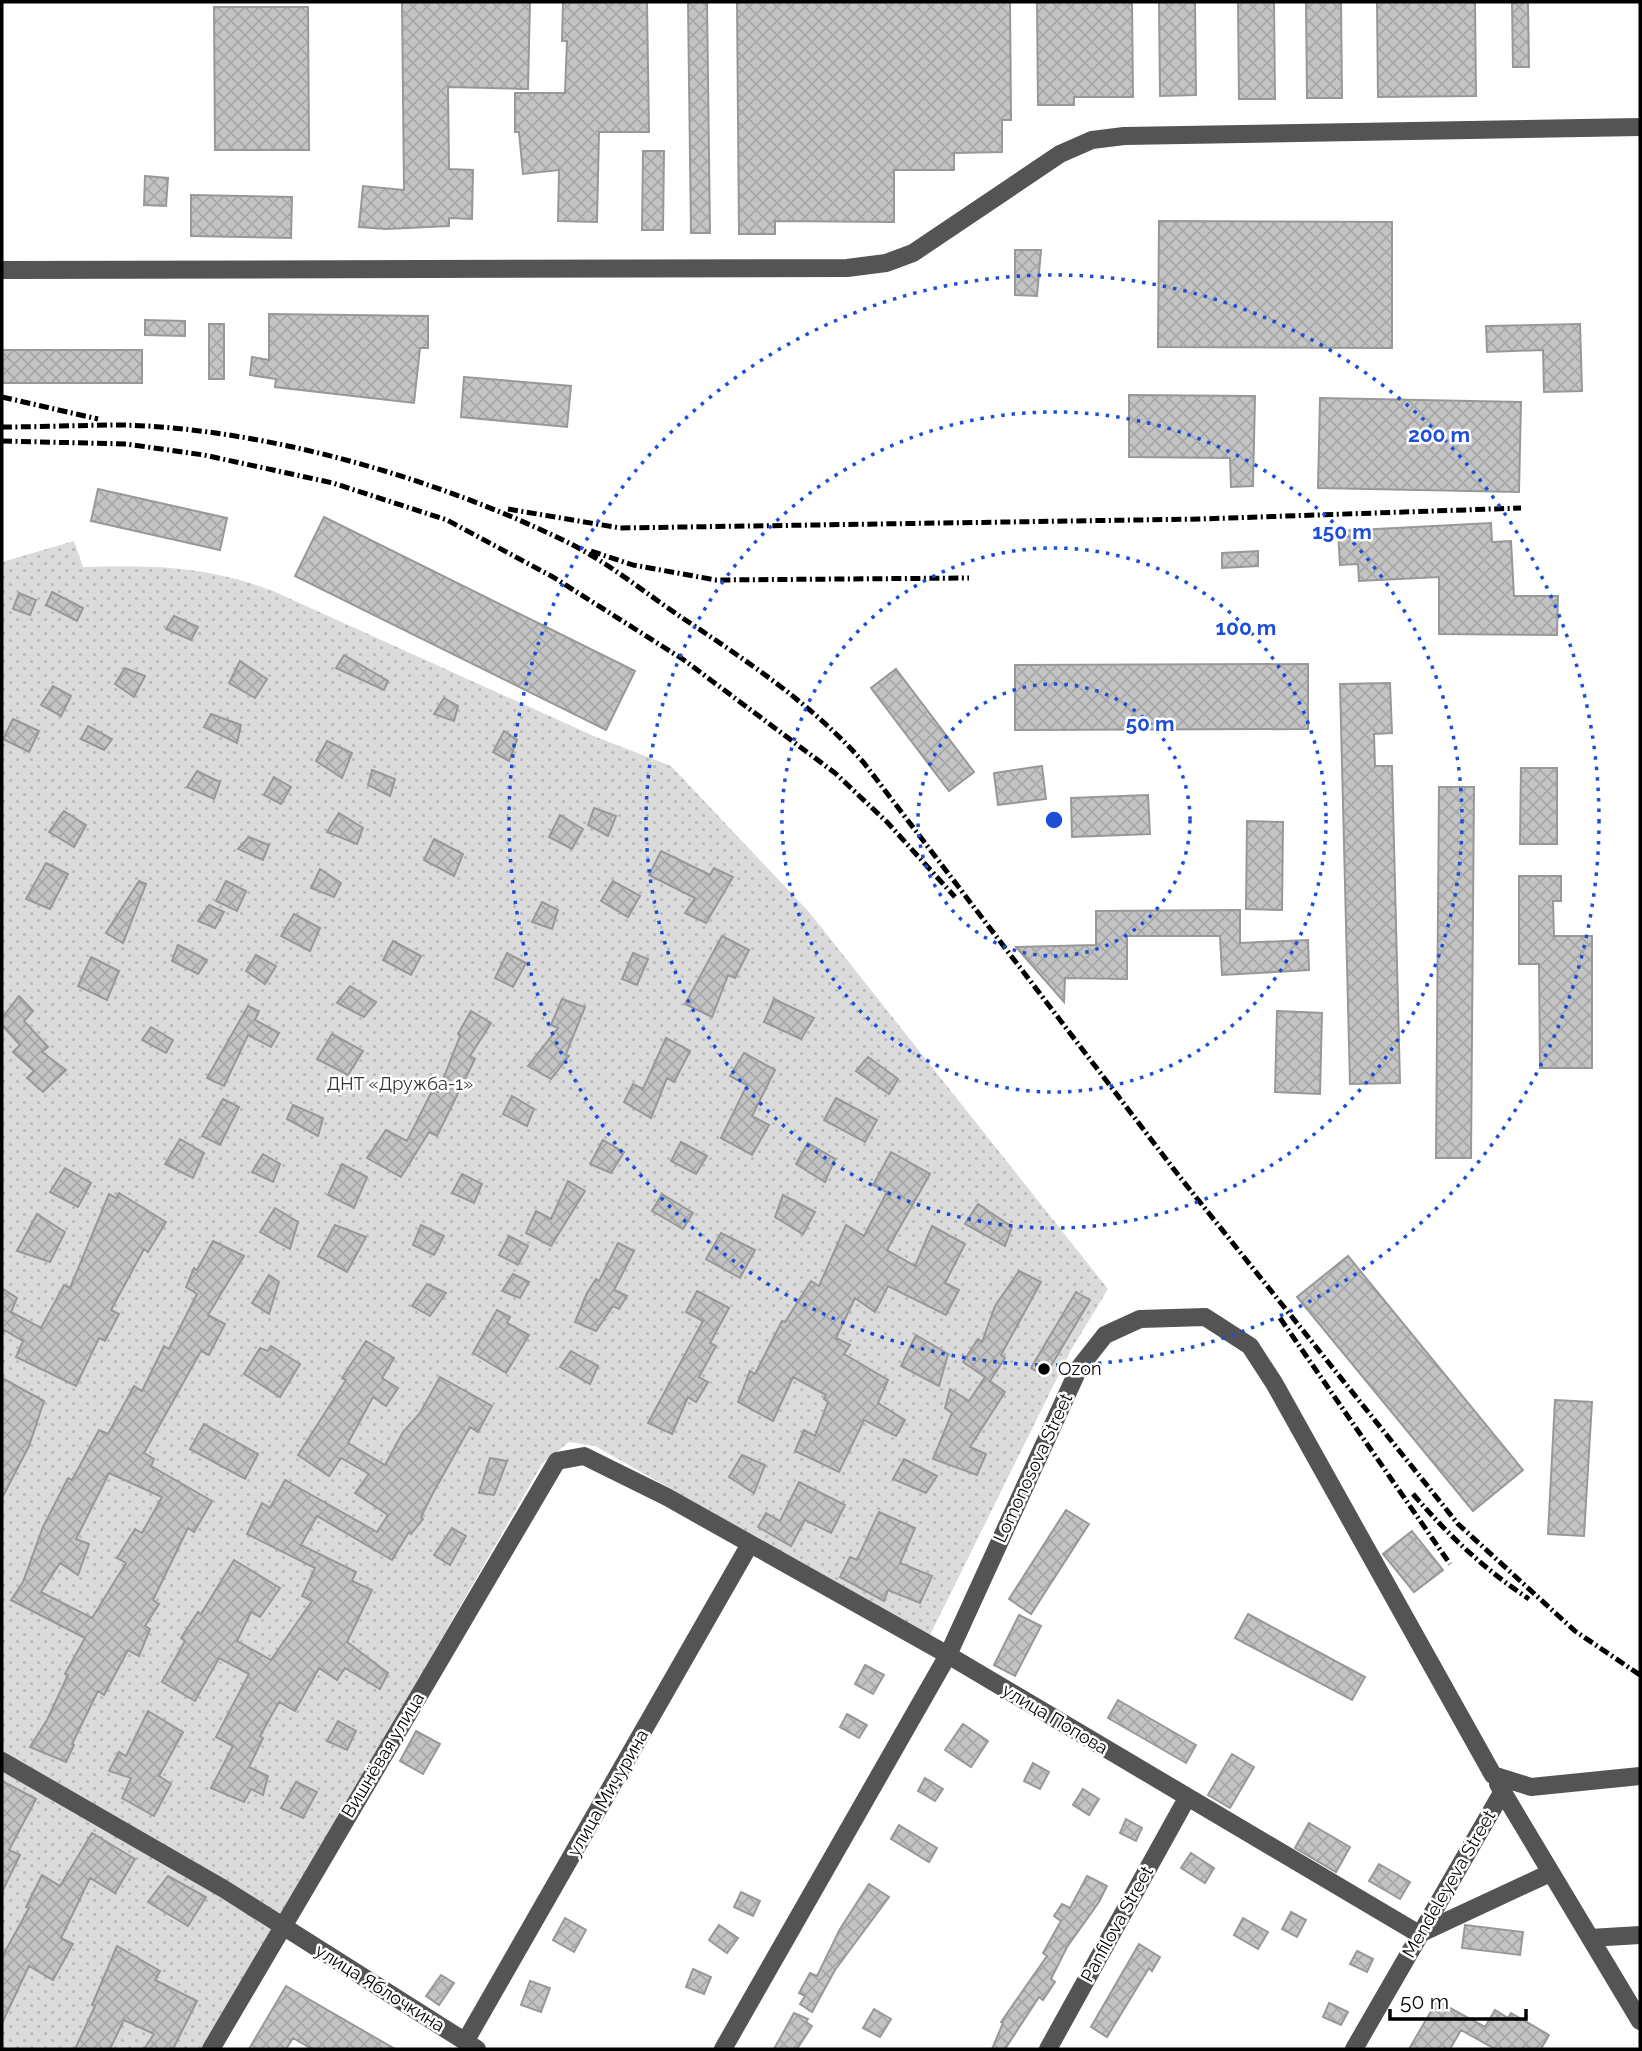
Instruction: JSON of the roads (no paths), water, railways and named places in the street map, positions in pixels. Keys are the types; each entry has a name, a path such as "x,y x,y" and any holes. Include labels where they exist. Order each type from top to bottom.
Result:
{"street":[{"path":"2,270 848,268 886,264 913,253 1060,154 1092,140 1124,136 1640,127"},
{"name":"Lomonosova Street","path":"723,2049 948,1655 1079,1368 1105,1335 1140,1318 1205,1317 1250,1346 1274,1382 1493,1775 1640,2021"},
{"name":"улица Попова","path":"557,1461 584,1456 750,1544 948,1655 1419,1934"},
{"name":"Вишнёвая улица","path":"211,2049 557,1461"},
{"name":"улица Мичурина","path":"471,2045 750,1544"},
{"name":"улица Яблочкина","path":"2,1761 224,1889 471,2045"},
{"path":"1493,1775 1531,1787 1640,1776"},
{"name":"Mendeleyeva Street","path":"1354,2049 1503,1791"},
{"name":"Panfilova Street","path":"1048,2049 1187,1798"},
{"path":"1419,1934 1550,1873"},
{"path":"1590,1938 1640,1935"}],"railway":[{"path":"2,397 98,419"},
{"path":"2,427 124,425 236,436 351,461 408,478 517,519 582,550 780,686 845,742 864,763 1179,1176 1458,1524 1575,1631 1640,1675"},
{"path":"2,441 126,444 204,455 333,483 447,520 553,577 684,660 835,773 887,822 955,897"},
{"path":"508,509 620,528 1200,519 1521,508"},
{"path":"591,551 633,565 716,580 969,578"},
{"path":"1280,1318 1450,1564"},
{"path":"1413,1494 1467,1551 1529,1599"}],"place":[{"name":"Ozon","path":"1044,1369"}],"park label":[{"name":"ДНТ «Дружба-1»","path":"400,1084"}]}
